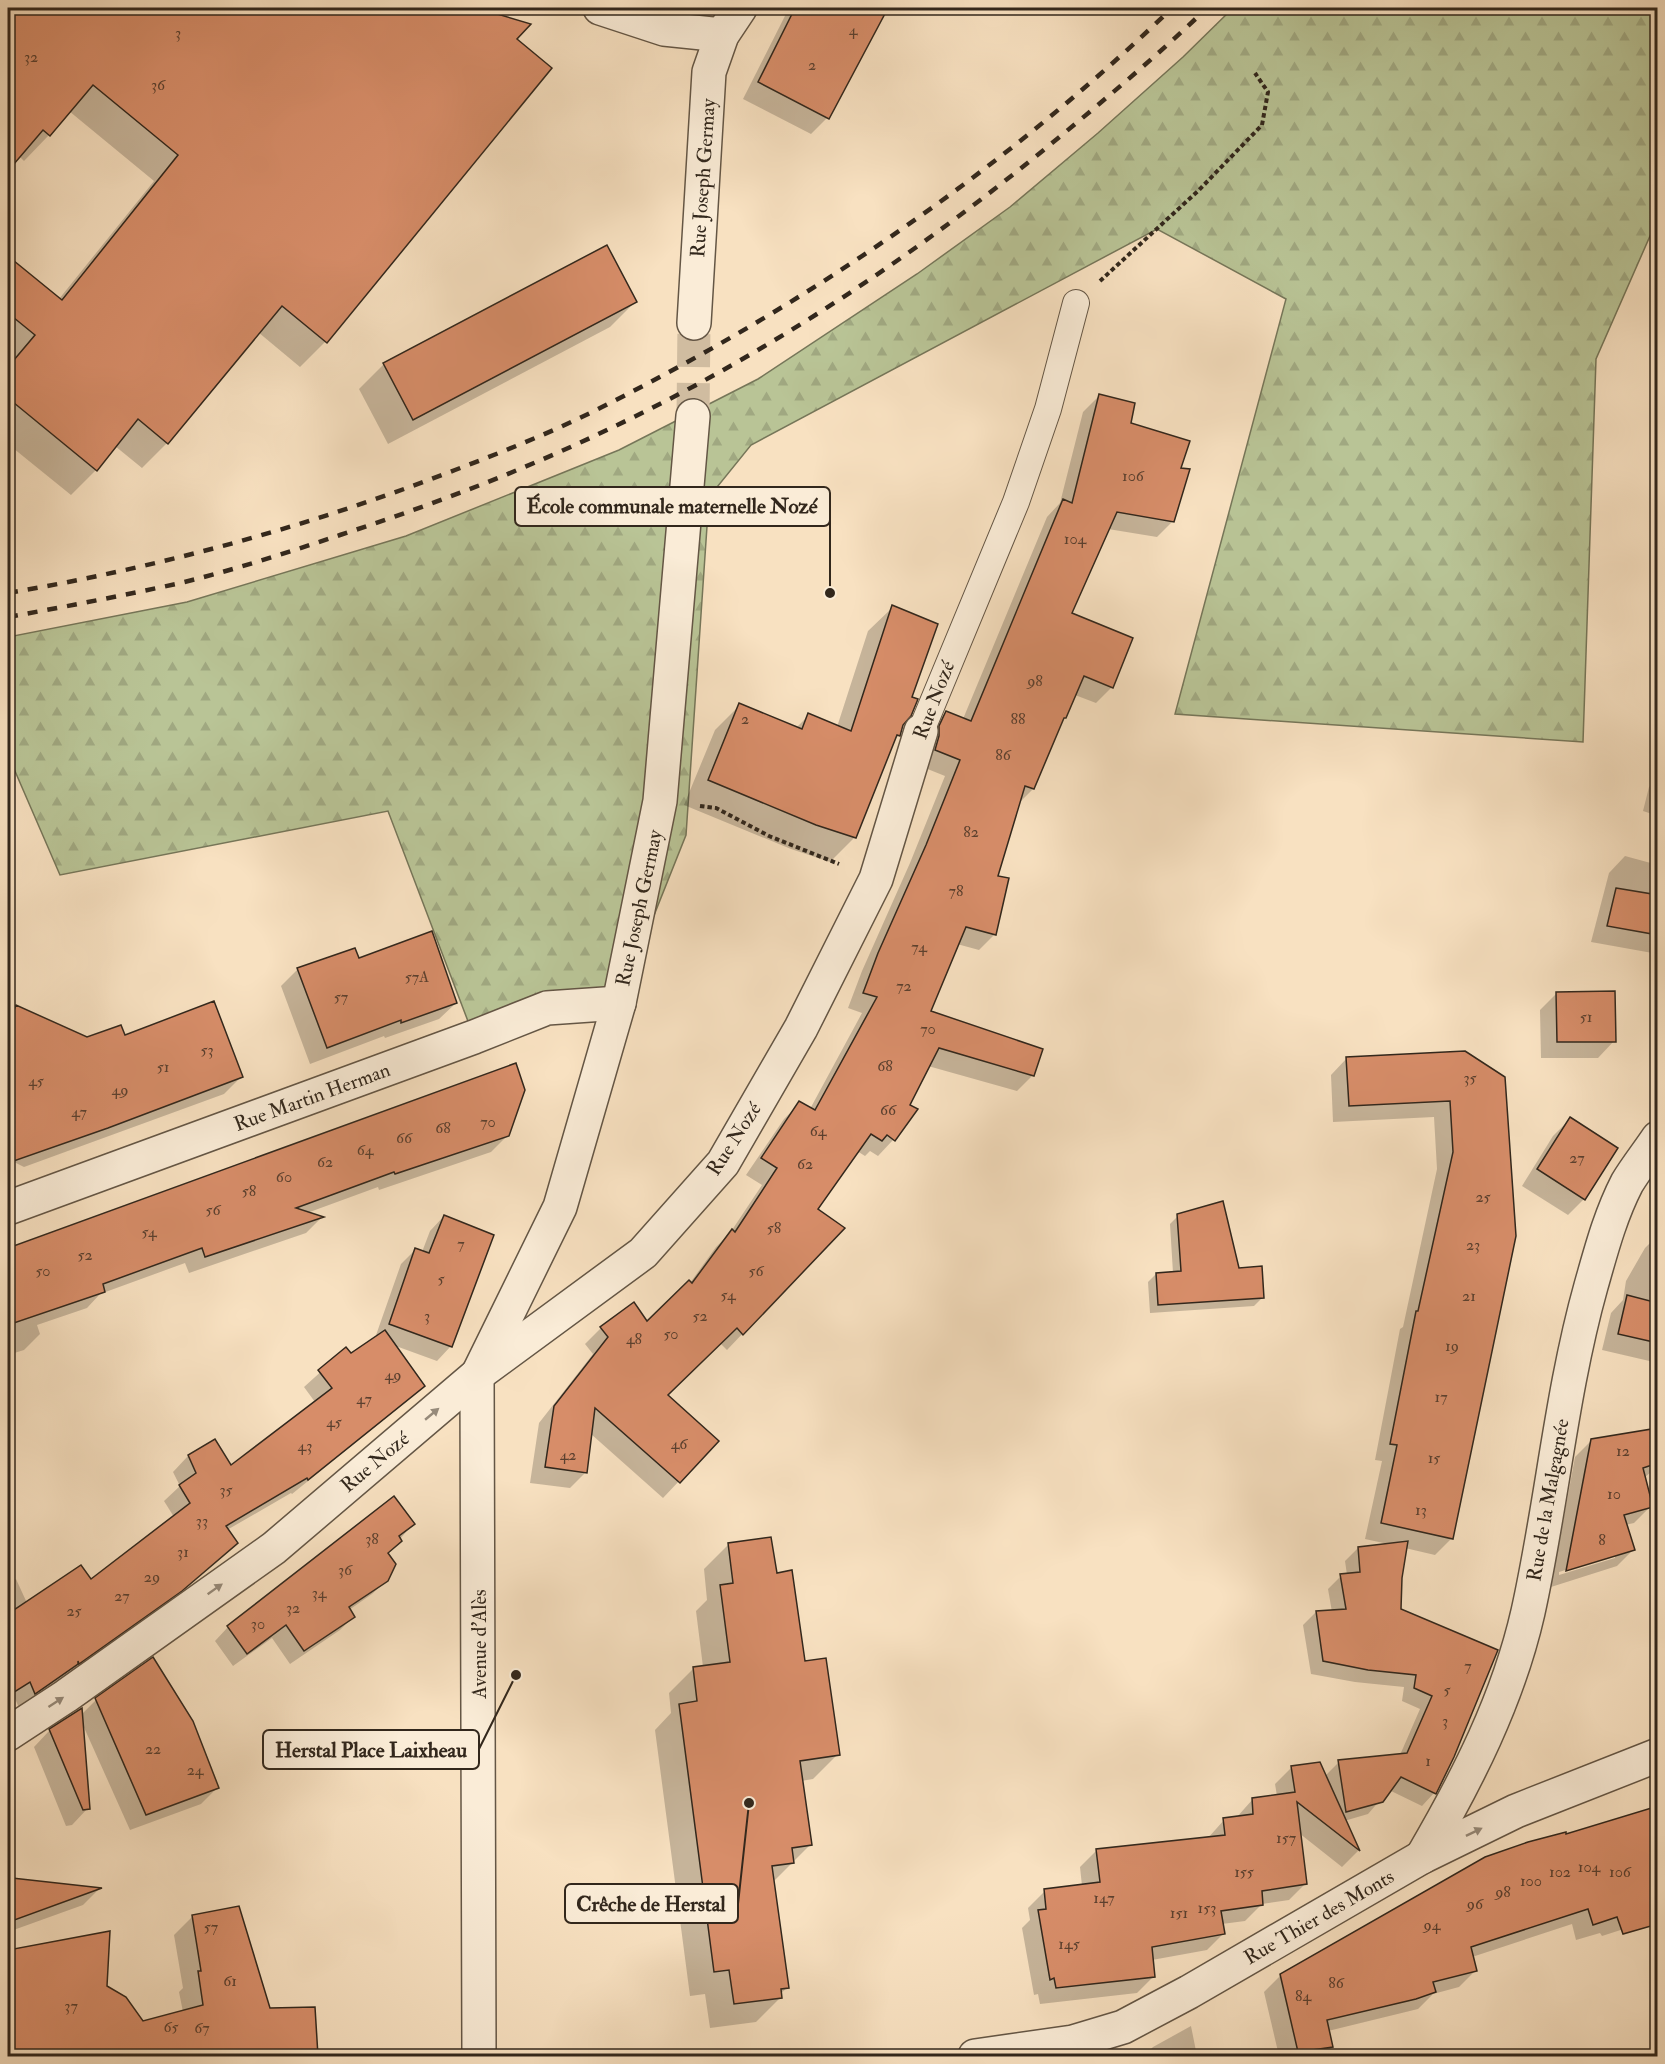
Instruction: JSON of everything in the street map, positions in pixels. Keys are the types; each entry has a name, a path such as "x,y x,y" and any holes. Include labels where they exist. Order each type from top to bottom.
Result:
{"street":[{"path":"600,8 664,29 718,21"},
{"name":"Rue Joseph Germay","path":"693,323 709,72 718,21 740,8"},
{"name":"Rue Joseph Germay","path":"477,1375 560,1207 619,1003 660,801 693,416"},
{"name":"Rue Nozé","path":"8,1734 66,1696 274,1548 477,1375 643,1253 723,1163 801,1028 876,879 921,731"},
{"name":"Rue Martin Herman","path":"8,1208 548,1008 619,1003"},
{"name":"Rue de la Malgagnée","path":"1422,1857 1451,1808 1482,1745 1512,1673 1528,1612 1580,1325 1606,1232 1628,1183 1658,1138"},
{"name":"Avenue d'Alès","path":"477,1375 480,2056"},
{"name":"Rue Thier des Monts","path":"975,2056 1073,2049 1123,2027 1189,1992 1422,1857 1516,1811 1658,1755"}],"lane":[{"name":"Rue Nozé","path":"921,731 1016,502 1048,409 1076,303"}],"path":[{"path":"1076,303 1199,190 1262,125 1268,92 1255,73"},
{"path":"660,801 716,808 769,836 876,879"}],"green space":[{"path":"1233,8 1657,8 1657,220 1596,359 1583,742 1175,714 1286,299 1157,229 751,445 709,497 686,835 619,1003 474,1037 388,811 60,875 8,755 8,637 187,602 406,536 619,450 758,379 917,274 1010,207 1098,133 1183,57"}],"building":[{"path":"8,8 477,8 531,24 517,39 552,68 327,343 282,306 168,444 138,419 97,471 8,398 8,367 35,335 8,313 8,256 62,300 178,155 93,85 50,136 43,130 8,171"},
{"path":"795,8 888,8 829,119 758,82"},
{"path":"607,245 637,302 413,420 383,363"},
{"path":"1099,394 1135,403 1131,423 1190,441 1181,468 1190,469 1174,522 1117,512 1072,613 1133,638 1113,688 1084,676 1034,789 1025,786 998,876 1009,878 996,935 966,927 931,1011 1043,1049 1034,1076 939,1048 910,1105 918,1109 895,1141 887,1135 882,1141 871,1134 818,1209 845,1228 743,1335 737,1328 668,1395 719,1441 680,1483 595,1408 587,1473 545,1467 554,1406 608,1337 600,1327 634,1302 647,1321 689,1280 692,1283 732,1229 735,1232 777,1168 761,1158 799,1101 815,1110 877,997 863,993 960,760 935,750 939,726 946,711 971,721 1063,499 1072,503"},
{"path":"892,605 938,624 912,697 918,699 911,716 903,725 900,736 897,735 856,838 816,825 708,780 739,703 802,729 808,713 851,731"},
{"path":"1616,888 1658,895 1658,935 1607,926"},
{"path":"432,931 457,1003 401,1023 401,1020 327,1048 297,968 355,948 359,958"},
{"path":"1615,991 1616,1042 1557,1042 1556,992"},
{"path":"214,1001 243,1077 8,1163 8,1026 16,1005 87,1037 121,1025 125,1035"},
{"path":"1465,1051 1505,1077 1516,1236 1453,1539 1381,1523 1397,1445 1390,1444 1416,1311 1418,1311 1453,1152 1450,1101 1349,1106 1346,1057"},
{"path":"516,1063 525,1090 509,1136 395,1174 394,1172 296,1208 324,1217 205,1257 202,1248 103,1284 105,1292 8,1325 8,1248"},
{"path":"1570,1117 1618,1148 1585,1200 1537,1169"},
{"path":"1223,1201 1239,1268 1262,1266 1264,1298 1158,1305 1156,1273 1181,1271 1177,1214"},
{"path":"444,1215 494,1235 452,1347 389,1324 415,1248 429,1253"},
{"path":"1627,1295 1658,1303 1658,1343 1618,1334"},
{"path":"385,1330 425,1386 308,1480 307,1478 226,1526 238,1543 182,1591 79,1664 78,1661 78,1664 35,1694 30,1682 8,1696 8,1614 81,1565 91,1579 190,1503 179,1485 196,1473 188,1455 215,1439 231,1465 332,1388 318,1370 346,1347 351,1353"},
{"path":"1658,1428 1658,1463 1643,1468 1653,1507 1624,1515 1635,1550 1566,1571 1591,1439"},
{"path":"394,1496 415,1524 399,1536 402,1541 388,1553 396,1564 388,1581 349,1607 355,1617 304,1651 286,1625 247,1654 227,1626"},
{"path":"771,1537 777,1573 792,1570 805,1661 826,1658 840,1755 800,1761 812,1845 792,1848 794,1863 772,1866 789,1988 781,1989 782,1998 734,2004 729,1970 714,1972 679,1704 697,1701 693,1667 730,1662 720,1585 733,1583 728,1543"},
{"path":"1408,1541 1402,1578 1401,1609 1498,1650 1454,1757 1436,1794 1401,1777 1383,1802 1346,1812 1338,1760 1407,1753 1432,1696 1414,1688 1416,1675 1368,1670 1323,1661 1316,1611 1346,1609 1340,1574 1360,1572 1358,1547"},
{"path":"153,1657 193,1721 219,1788 146,1815 95,1698"},
{"path":"82,1708 90,1809 83,1810 49,1729"},
{"path":"1320,1762 1360,1851 1297,1802 1307,1884 1262,1891 1263,1905 1221,1911 1225,1934 1152,1947 1155,1977 1056,1988 1054,1978 1050,1980 1038,1910 1046,1909 1044,1889 1100,1882 1096,1849 1225,1835 1223,1818 1253,1814 1252,1798 1295,1792 1291,1766"},
{"path":"1658,1806 1658,1924 1623,1934 1617,1917 1593,1925 1588,1909 1471,1947 1477,1971 1433,1982 1436,1992 1416,1999 1327,2020 1333,2047 1298,2052 1280,1974 1485,1857 1528,1842 1566,1832 1566,1834"},
{"path":"12,1878 102,1888 9,1922"},
{"path":"239,1906 270,2008 315,2007 318,2056 8,2056 8,1950 110,1931 107,1986 126,1997 143,2021 203,2005 198,1971 201,1971 192,1915"}],"tunnel":[{"path":"693,416 694,323"}],"railway":[{"path":"8,593 122,571 290,527 474,463 602,407 679,367 755,323 829,278 902,229 1042,124 1172,8"},
{"path":"8,617 176,584 238,568 320,542 476,487 609,429 669,399 785,334 842,298 952,221 1057,139 1152,59 1207,8"}],"place":[{"name":"École communale maternelle Nozé","path":"830,593"},
{"name":"Herstal Place Laixheau","path":"516,1675"},
{"name":"Crêche de Herstal","path":"749,1803"}]}
